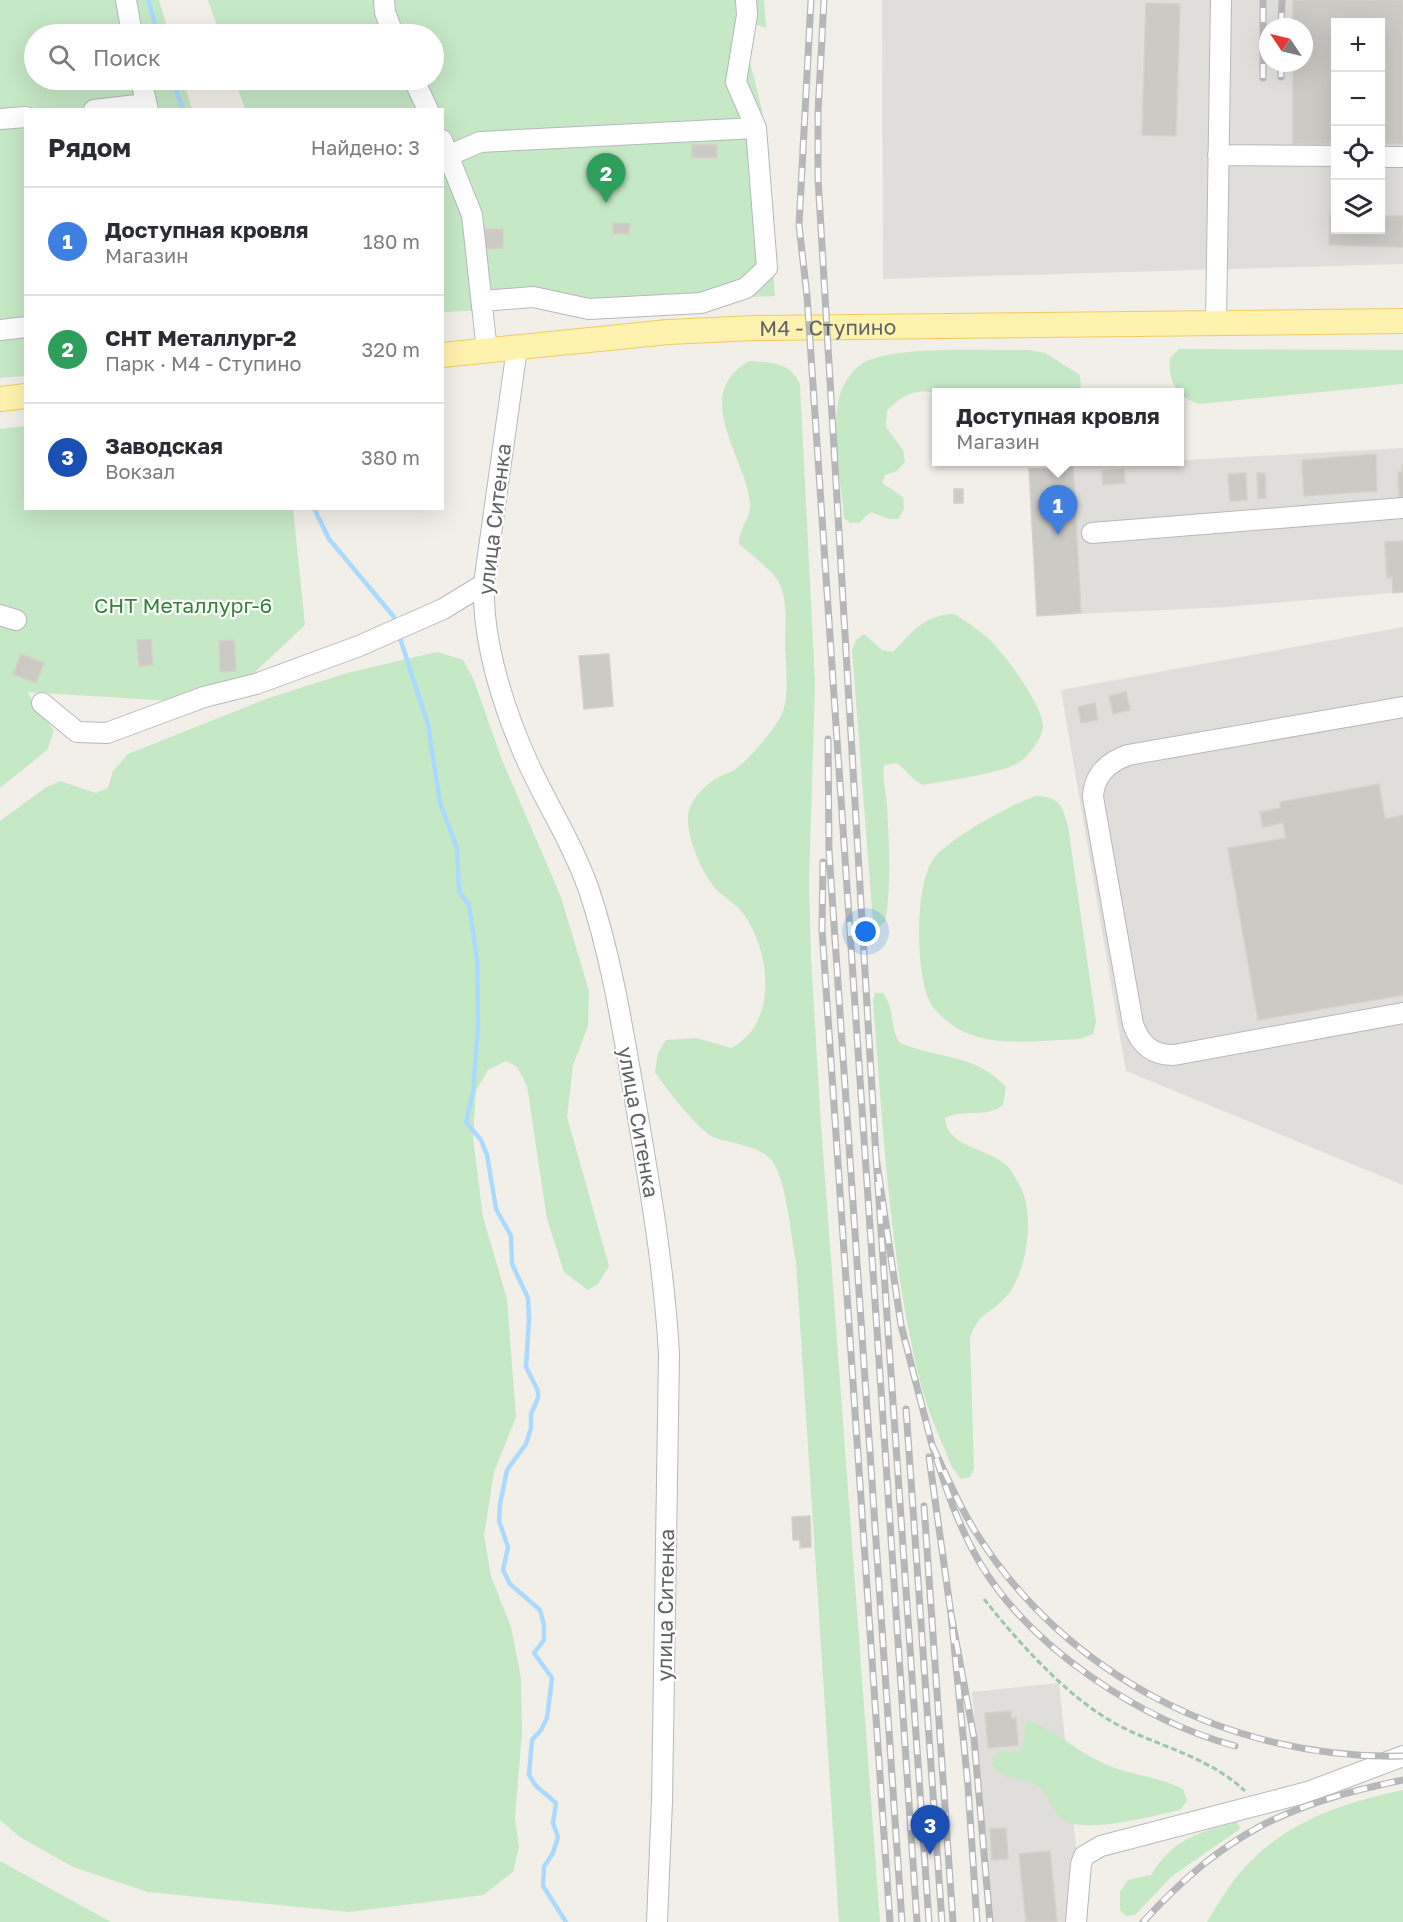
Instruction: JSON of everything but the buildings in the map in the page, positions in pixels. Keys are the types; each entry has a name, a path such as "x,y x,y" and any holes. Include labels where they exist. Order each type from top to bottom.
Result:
{"main road":[{"name":"М4 - Ступино","path":"444,355 668,332 754,328 1403,321"},
{"path":"0,399 24,396"}],"street":[{"path":"126,0 130,24"},
{"path":"384,0 389,24"},
{"path":"482,302 532,297 589,309 701,303 746,288 767,268 756,128 736,82 747,15 746,0"},
{"path":"1216,324 1221,0"},
{"path":"129,108 147,107 143,90"},
{"path":"419,90 427,108"},
{"path":"0,119 24,117"},
{"path":"487,351 472,215 446,147 480,142 756,128"},
{"path":"1218,155 1331,156"},
{"path":"1385,157 1403,157"},
{"path":"0,330 24,327"},
{"name":"улица Ситенка","path":"517,348 484,584 483,604 489,644 511,717 528,763 575,856 600,925 617,997 659,1242 669,1354 662,1801 657,1922"},
{"path":"1092,533 1403,508"},
{"path":"42,703 77,732 107,733 204,697 256,684 358,646 443,609 484,584"},
{"path":"1403,707 1128,755 1107,766 1098,775 1092,797 1133,1024 1137,1036 1152,1051 1162,1055 1174,1055 1403,1013"},
{"path":"1076,1922 1081,1864 1092,1851 1101,1846 1332,1784 1403,1756"}],"path":[{"path":"984,1599 1029,1652 1097,1711 1130,1731 1219,1769 1259,1804"}],"shaded area":[{"path":"882,0 1403,0 1403,264 883,279"},
{"path":"1403,448 1403,592 1226,607 1037,616 1029,469 1082,466 1184,466 1184,460"},
{"path":"1403,627 1403,1185 1126,1071 1061,690"},
{"path":"1059,1683 1084,1922 993,1922 972,1692"}],"green space":[{"path":"0,0 159,0 166,24 24,24 24,90 186,90 192,108 24,108 24,376 0,378"},
{"path":"208,0 764,0 766,28 739,19 762,110 775,296 444,312 444,108 245,108 238,90 444,90 444,24 216,24"},
{"path":"1179,349 1403,350 1403,384 1199,404 1184,397 1184,388 1175,387 1170,374 1170,358"},
{"path":"944,350 1029,350 1045,353 1080,375 1081,388 932,388 932,392 915,392 898,400 887,410 886,427 903,450 905,462 897,471 885,475 882,483 903,497 904,509 898,519 889,519 871,512 859,523 850,523 844,518 836,442 837,412 843,388 856,368 865,362 899,353"},
{"path":"749,361 772,363 785,367 796,376 800,384 815,683 809,884 811,957 820,1111 880,1922 839,1922 796,1262 782,1185 774,1164 769,1158 755,1149 713,1137 707,1133 682,1108 655,1072 658,1053 666,1040 696,1038 731,1048 746,1037 757,1022 763,1004 764,965 752,928 742,912 712,885 707,877 694,849 688,821 690,807 698,794 715,779 742,764 755,751 778,722 786,700 786,620 782,590 773,574 739,544 750,505 747,487 726,429 722,410 724,392 732,375"},
{"name":"СНТ Металлург-6","path":"24,426 24,510 293,510 305,625 221,704 27,692 54,731 47,750 0,788 0,429"},
{"path":"954,614 988,638 1003,655 1030,693 1042,718 1043,727 1035,746 1021,761 1003,769 975,776 923,785 896,763 884,765 889,835 889,879 885,922 879,927 873,921 852,650 856,640 864,634 882,650 893,652 913,631 927,621"},
{"path":"437,652 463,660 473,678 502,760 561,897 589,991 588,1026 573,1065 567,1117 609,1266 598,1284 588,1290 564,1272 547,1219 527,1086 517,1067 506,1061 488,1070 476,1091 473,1138 483,1217 507,1299 516,1417 494,1472 484,1535 491,1576 511,1627 521,1678 522,1732 515,1818 519,1847 513,1872 483,1895 349,1912 148,1892 73,1867 20,1837 0,1820 0,821 45,788 60,781 96,793 108,788 113,771 128,754 266,699 347,673"},
{"path":"1036,796 1055,800 1062,808 1068,826 1096,1022 1093,1034 1080,1039 1020,1042 989,1040 958,1029 941,1016 931,1004 922,973 920,952 920,907 923,886 928,869 935,857 954,840 1012,806"},
{"path":"875,993 883,993 887,999 894,1031 900,1043 970,1063 994,1076 1006,1087 1003,1105 996,1109 945,1118 947,1128 952,1135 969,1146 998,1159 1008,1167 1021,1188 1028,1214 1023,1260 1013,1288 999,1304 981,1318 970,1337 974,1469 970,1477 961,1479 952,1467 925,1400 909,1331 888,1190 873,1001"},
{"path":"1029,1720 1107,1765 1183,1789 1187,1801 1180,1810 1122,1822 1090,1825 1065,1821 1056,1813 1045,1793 1037,1785 1009,1778 992,1765 994,1756 1000,1751 1020,1752"},
{"path":"1403,1790 1403,1922 1207,1922 1241,1871 1281,1836 1339,1807"},
{"path":"1237,1822 1240,1829 1172,1876 1135,1915 1126,1916 1120,1910 1120,1892 1128,1880 1151,1875 1169,1853 1188,1839"},
{"path":"0,1861 111,1922 0,1922"}],"waterway":[{"path":"148,0 155,24"},
{"path":"176,90 182,108"},
{"path":"315,510 329,539 394,617 396,624"},
{"path":"399,635 428,725 440,803 457,848 459,891 469,905 477,959 478,1026 473,1092 466,1122 481,1140 487,1155 496,1209 511,1236 512,1264 528,1298 526,1367 538,1391 538,1398 531,1414 531,1428 526,1444 507,1470 499,1521 508,1547 503,1570 510,1584 540,1610 544,1625 544,1640 534,1653 552,1678 547,1718 541,1730 532,1740 529,1775 536,1786 556,1803 553,1823 558,1837 553,1853 544,1867 543,1886 566,1922"}],"railway":[{"path":"811,0 799,225 807,296 917,1922"},
{"path":"824,0 818,112 818,178 876,1157"},
{"path":"1263,0 1263,78"},
{"path":"1281,18 1282,0"},
{"path":"1281,72 1281,77"},
{"path":"828,739 829,851 902,1922"},
{"path":"823,862 822,930 890,1922"},
{"path":"929,1922 876,1157 901,1325 932,1445"},
{"path":"906,1409 942,1922"},
{"path":"1235,1746 1163,1719 1126,1699 1091,1677 1058,1652 1028,1624 1002,1594 972,1549 953,1506 932,1445 969,1521 1013,1583 1056,1628 1106,1667 1159,1700 1217,1725 1277,1743 1340,1753 1403,1756"},
{"path":"929,1457 951,1614"},
{"path":"924,1506 953,1922"},
{"path":"977,1922 968,1786 951,1614 974,1738 990,1922"},
{"path":"1143,1922 1173,1891 1202,1866 1230,1844 1260,1827 1291,1812 1325,1800 1403,1780"}],"place":[{"name":"СНТ Металлург-2","path":"606,203"},
{"name":"Доступная кровля","path":"1058,535"},
{"name":"Заводская","path":"930,1855"}]}
